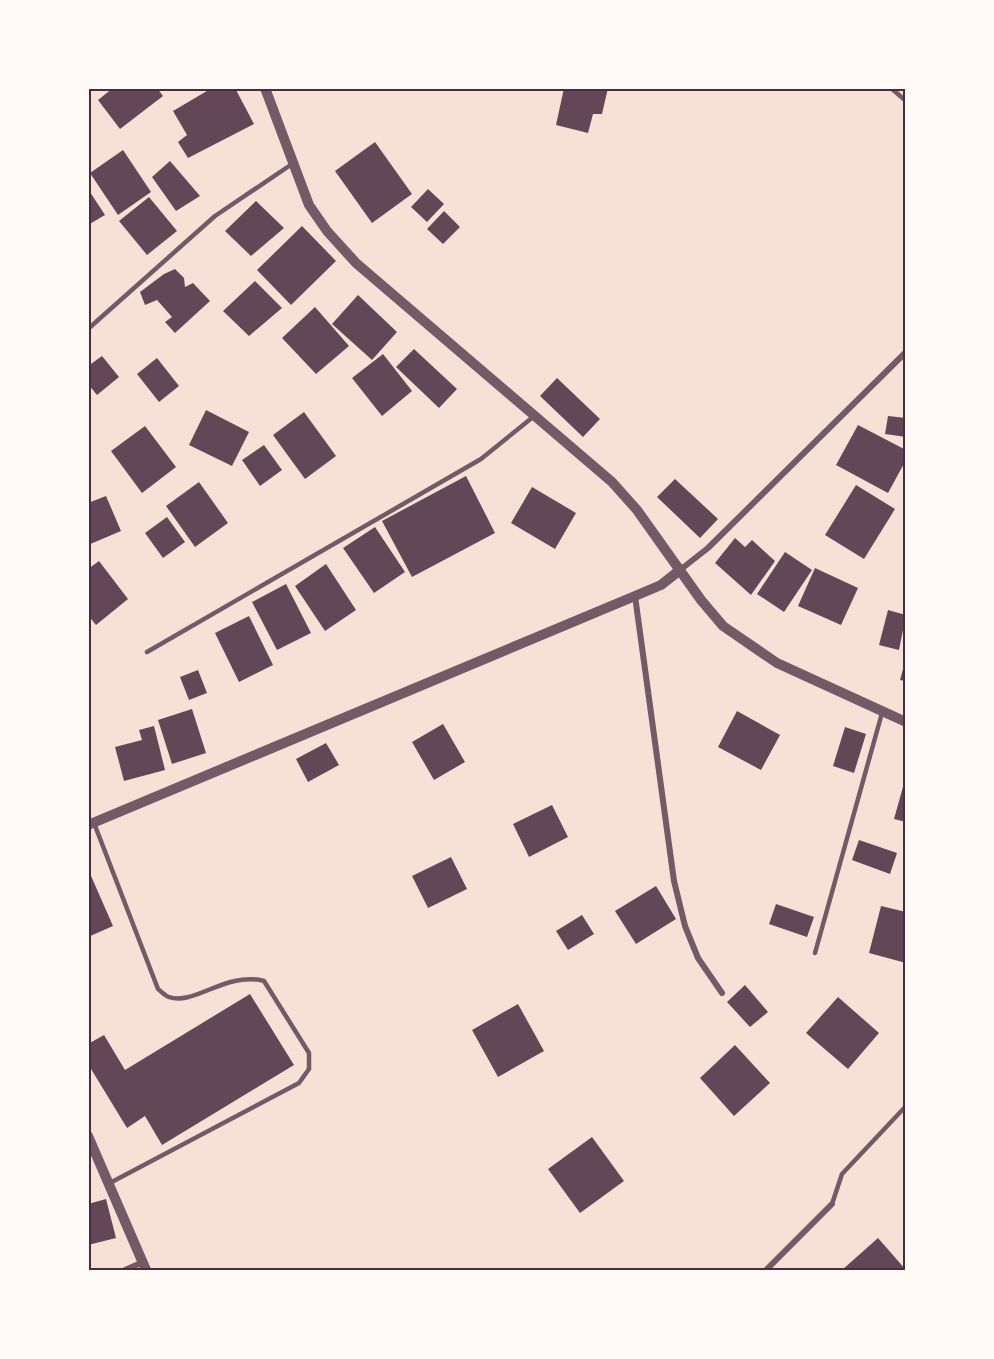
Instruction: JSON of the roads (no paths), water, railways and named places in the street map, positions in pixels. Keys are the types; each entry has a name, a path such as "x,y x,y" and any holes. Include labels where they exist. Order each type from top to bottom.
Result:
{"street":[{"path":"265,88 309,205 327,231 356,262 533,417 612,482 637,510 716,617 742,640 777,663 906,722"},
{"path":"91,824 661,585 708,548 906,352"},
{"path":"635,596 674,880 685,926 698,958 722,993"},
{"path":"88,1136 143,1267 125,1270"},
{"path":"766,1270 832,1204"}],"lane":[{"path":"891,88 906,101"},
{"path":"88,329 215,216 292,164"},
{"path":"147,652 480,459 533,417"},
{"path":"815,953 883,712"},
{"path":"91,824 158,989 169,997 186,998 238,978 264,981 309,1053 309,1069 299,1083 108,1184"},
{"path":"832,1204 842,1174 906,1106"}]}
